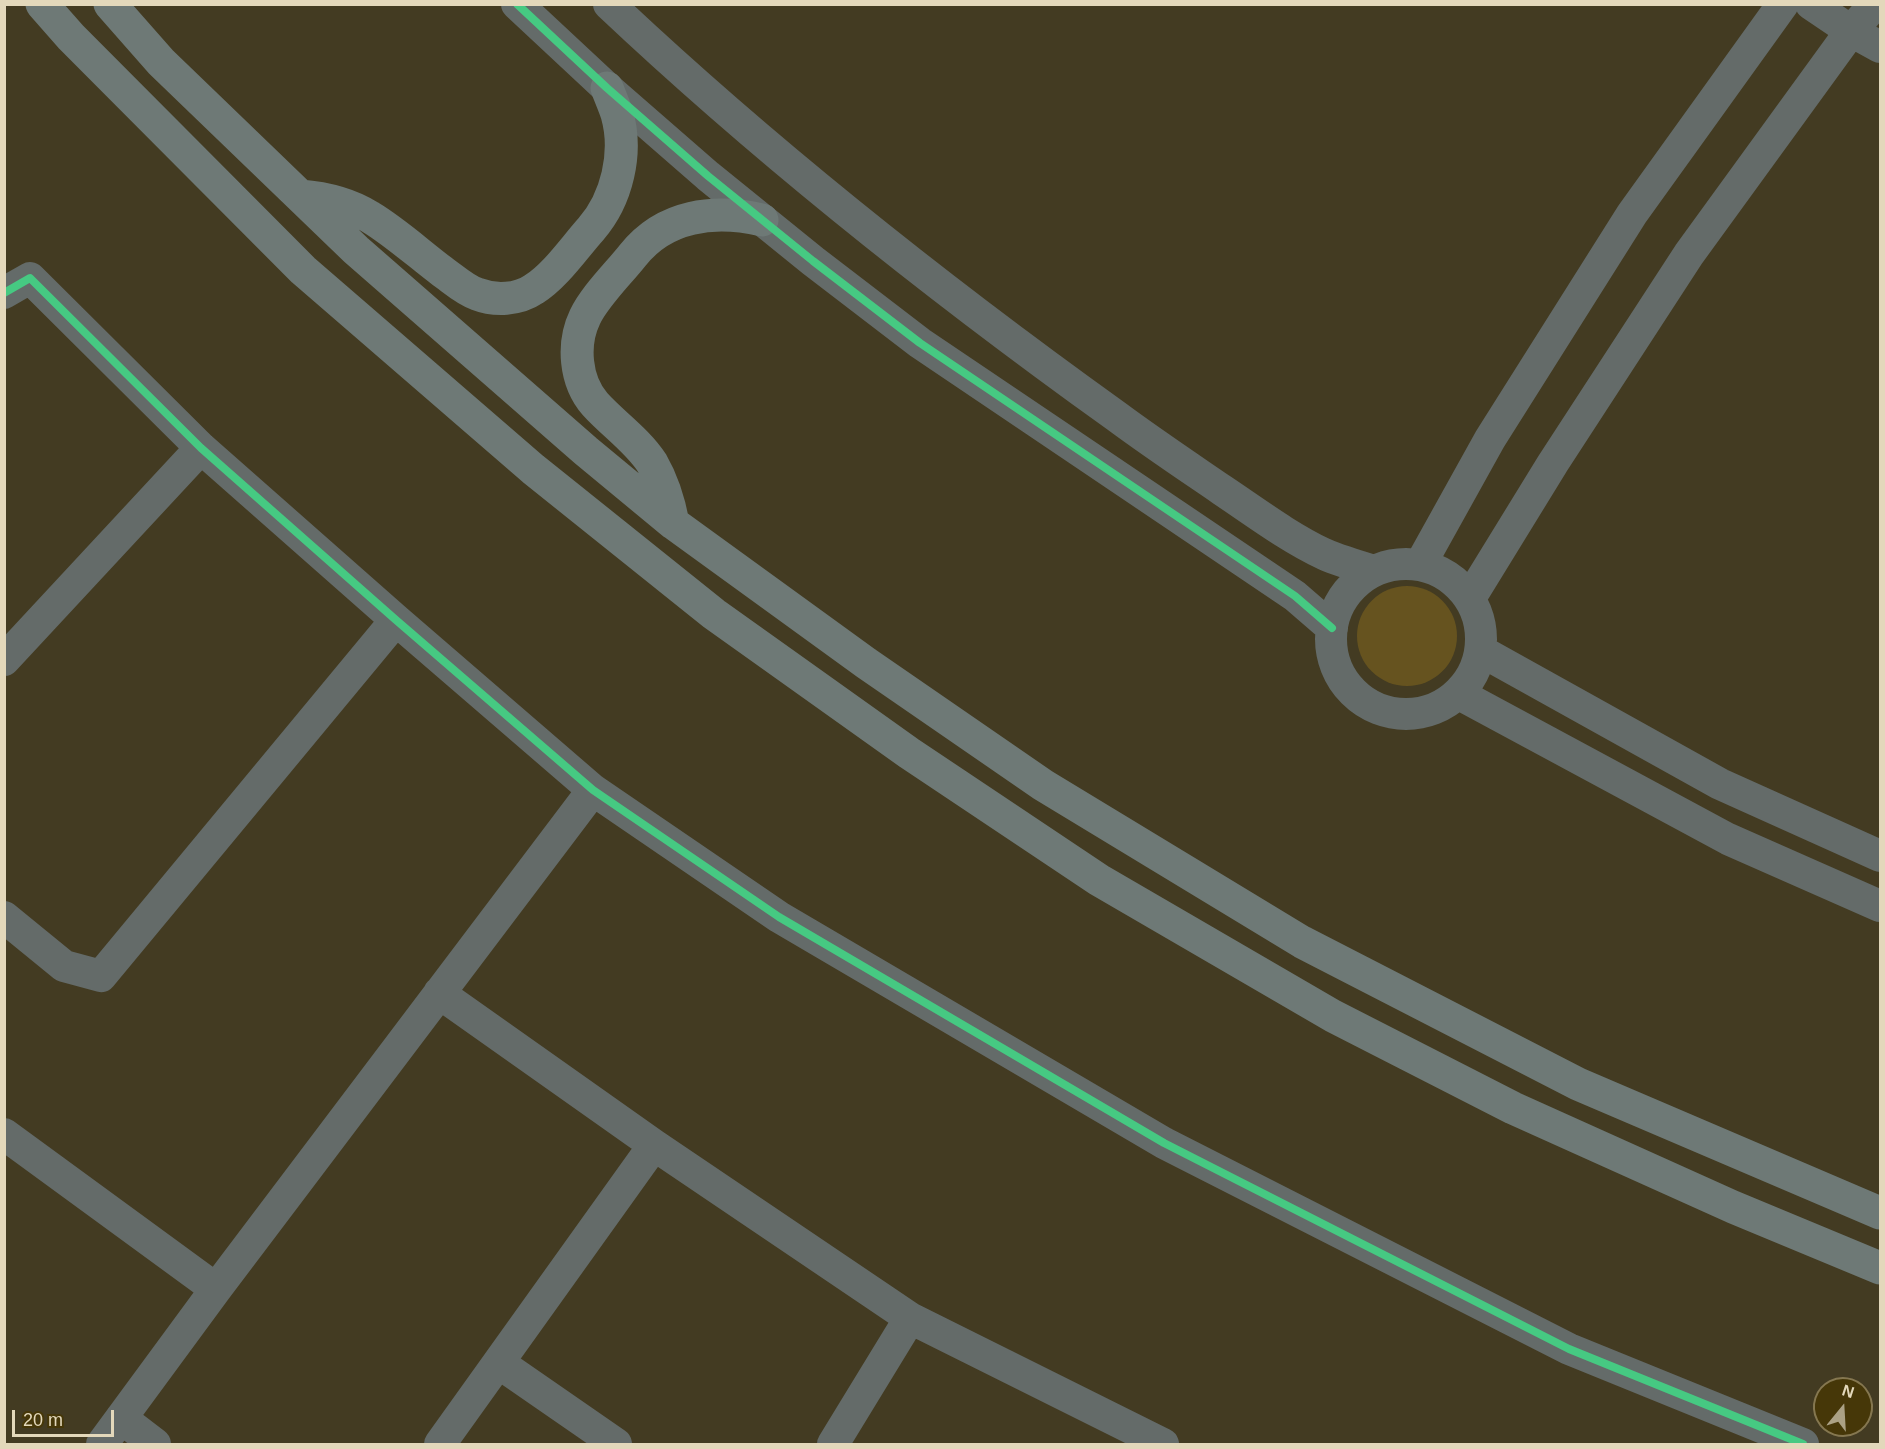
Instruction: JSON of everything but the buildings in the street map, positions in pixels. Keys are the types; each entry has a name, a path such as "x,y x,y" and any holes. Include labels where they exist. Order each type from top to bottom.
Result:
{"highway":[{"path":"42,4 71,37 303,270 533,469 714,614 909,753 1099,880 1333,1016 1513,1108 1733,1207 1881,1268"},
{"path":"110,4 161,62 368,261 586,451 673,523 866,663 1043,785 1302,942 1578,1084 1881,1213"},
{"path":"300,196 337,202 370,217 459,284 476,294 496,298 515,297 534,290 549,277 598,220 612,196 619,170 621,142 617,114 607,88"},
{"path":"673,523 669,502 651,462 638,445 593,402 582,382 577,361 578,338 585,316 598,298 641,245 658,232 698,216 741,215 762,220"}],"street":[{"path":"517,4 607,88 708,176 920,343 1295,596 1332,628"},
{"path":"609,4 761,140 886,243 1013,342 1144,437 1278,528 1324,554 1374,571"},
{"path":"1420,565 1490,439 1632,214 1783,4"},
{"path":"1810,4 1851,31 1881,47"},
{"path":"1470,598 1553,463 1689,254 1851,31 1875,4"},
{"path":"4,293 30,278 201,448 593,790 779,917 1164,1143 1569,1349 1803,1444"},
{"path":"4,660 201,448"},
{"path":"1396,565 1420,565 1439,571 1456,583 1470,598 1478,615 1482,633 1481,651 1474,674 1459,694 1439,707 1418,714 1394,714 1372,706 1353,692 1339,674 1332,651 1332,628 1337,610 1346,594 1358,581 1374,571 1396,565"},
{"path":"4,917 64,966 101,976 396,620"},
{"path":"1481,651 1720,784 1881,856"},
{"path":"1459,694 1728,839 1881,906"},
{"path":"102,1444 216,1289 593,790"},
{"path":"440,993 654,1145 910,1318 1147,1441"},
{"path":"4,1134 216,1289"},
{"path":"440,1444 654,1145"},
{"path":"832,1444 910,1318"},
{"path":"499,1363 616,1444"},
{"path":"121,1418 155,1444"}],"shaded area":[{"path":"1407,586 1426,590 1442,601 1453,617 1457,636 1453,655 1442,671 1426,682 1407,686 1388,682 1372,671 1361,655 1357,636 1361,617 1372,601 1388,590"}],"cycle path":[{"path":"517,4 607,88 708,176 920,343 1295,596 1332,628"},
{"path":"4,293 30,278 201,448 593,790 779,917 1164,1143 1569,1349 1803,1444"}]}
